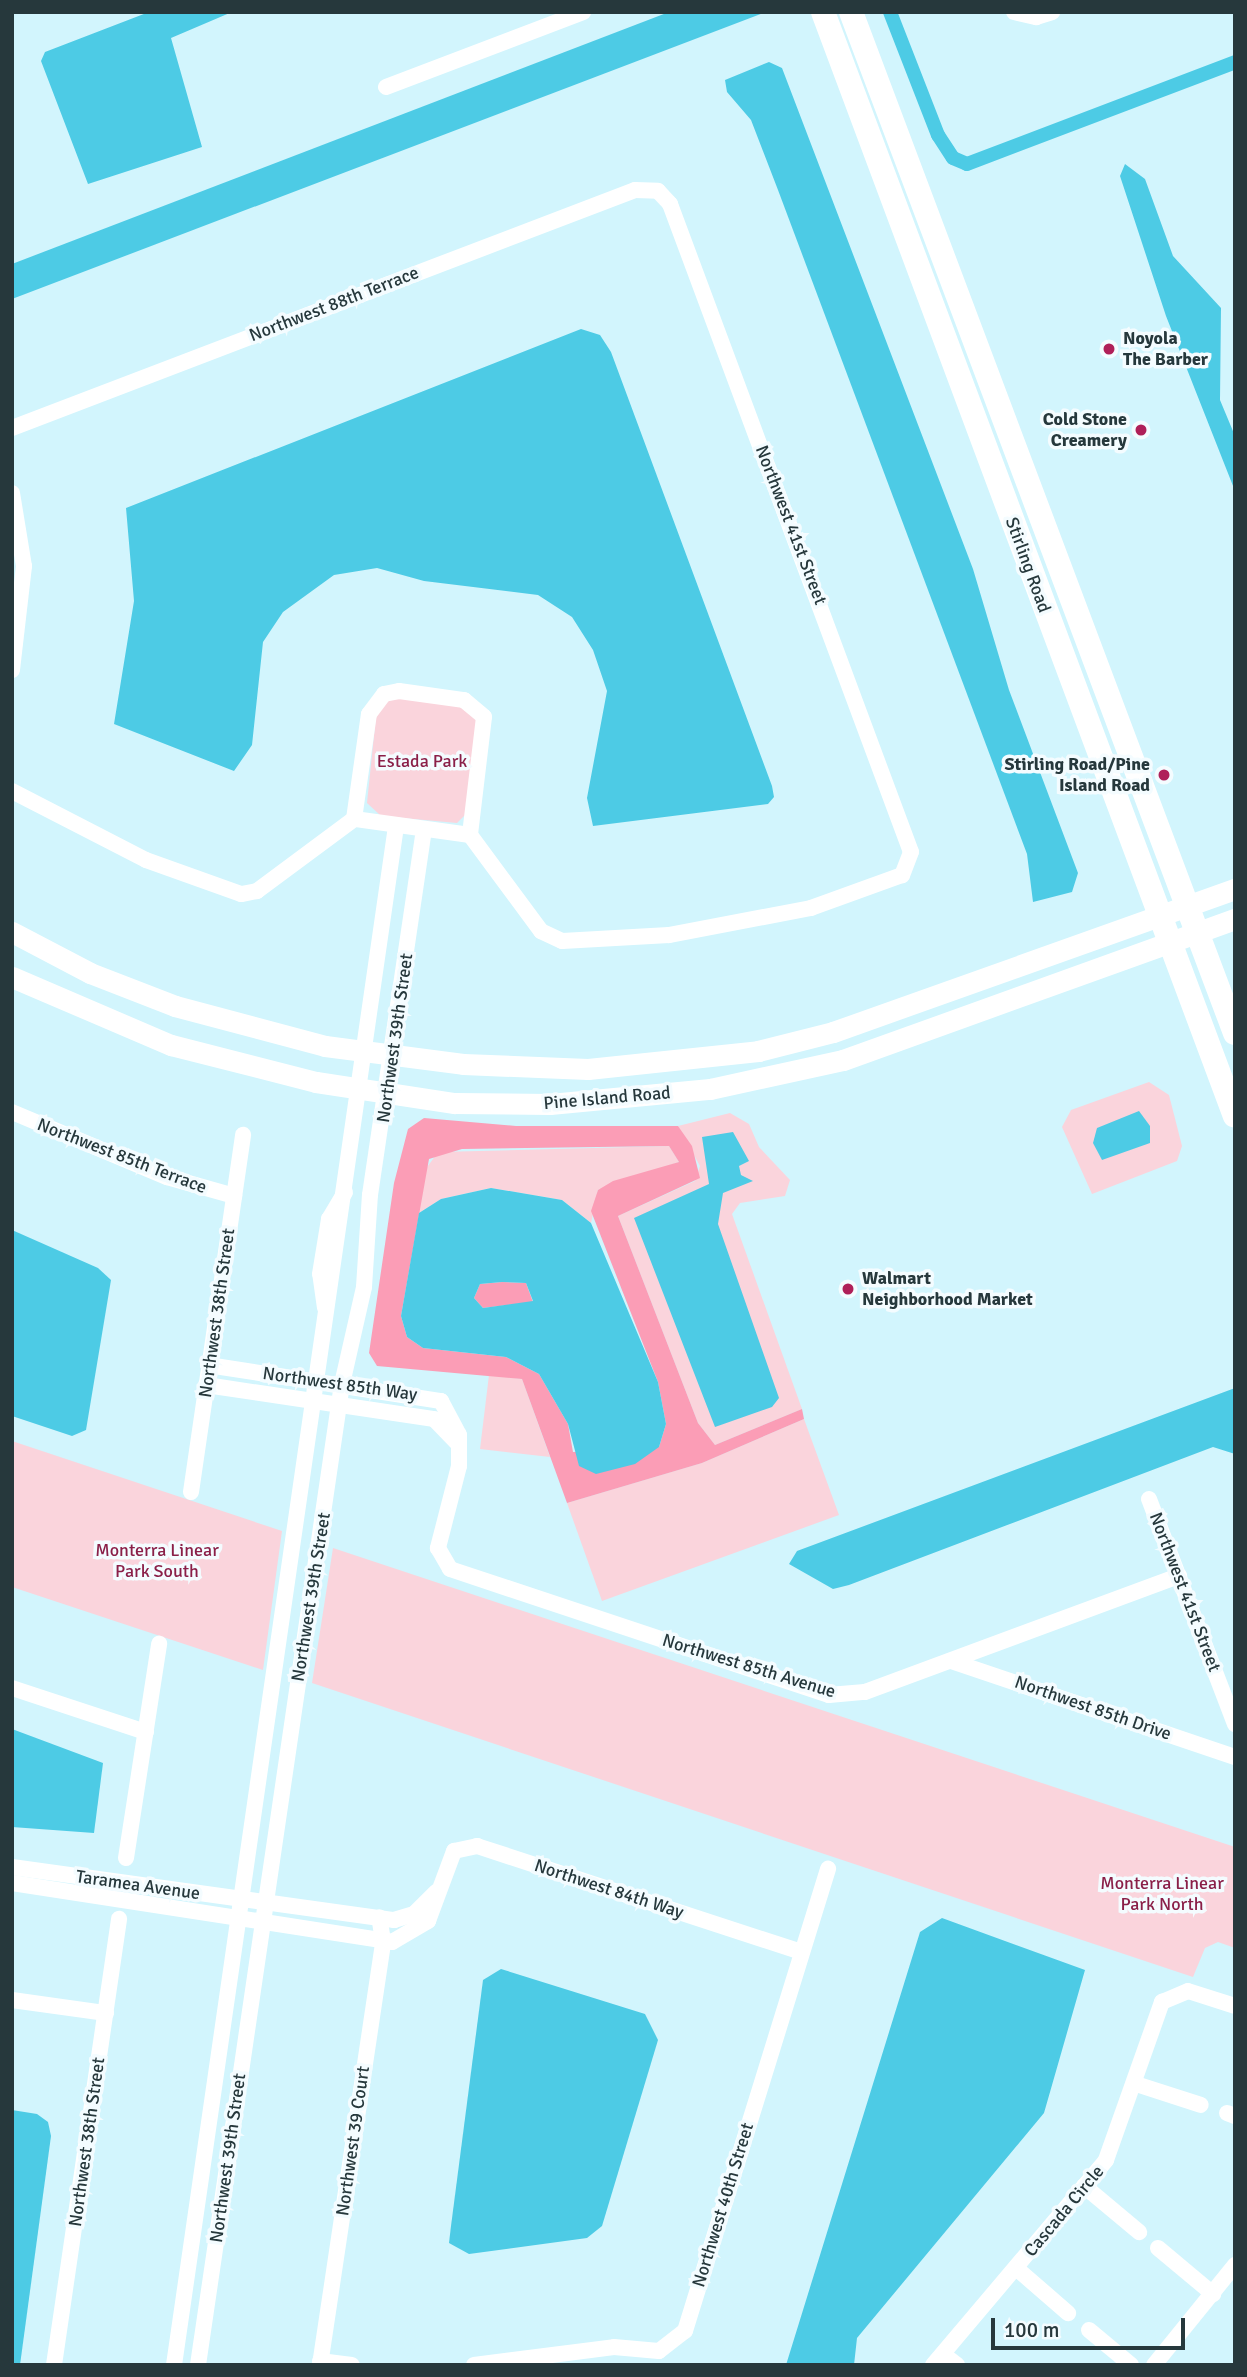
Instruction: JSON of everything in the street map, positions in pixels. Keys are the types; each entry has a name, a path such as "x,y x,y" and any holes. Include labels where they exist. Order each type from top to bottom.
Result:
{"main road":[{"name":"Stirling Road","path":"823,12 1158,917 1235,1116"},
{"name":"Stirling Road","path":"851,12 1235,1033"},
{"path":"988,456 1015,444"},
{"name":"Pine Island Road","path":"12,932 90,973 174,1006 362,1053 588,1069 758,1051 898,1012 1235,889"},
{"name":"Pine Island Road","path":"12,976 170,1045 358,1090 551,1104 765,1080 877,1049 1235,919"}],"street":[{"path":"386,87 583,12"},
{"path":"1014,12 1036,17 1052,12"},
{"name":"Northwest 88th Terrace","path":"12,428 635,190 660,185"},
{"name":"Northwest 41st Street","path":"470,835 541,931 562,942 738,925 890,881 915,867 909,840 670,204 660,185"},
{"path":"12,493 24,566 12,670"},
{"path":"12,791 146,860 226,891 254,895 354,819 369,714 376,692 399,691 464,700 485,708 486,735 470,835 424,831 354,819"},
{"name":"Northwest 39th Street","path":"174,2365 321,1381 348,1186 362,1053 396,827"},
{"name":"Northwest 39th Street","path":"198,2365 342,1384 364,1287 387,1094 424,831"},
{"name":"Northwest 85th Terrace","path":"12,1112 167,1177 234,1196"},
{"name":"Northwest 38th Street","path":"191,1492 243,1135"},
{"name":"Northwest 85th Way","path":"208,1364 441,1401 454,1418 460,1448"},
{"name":"Northwest 85th Way","path":"206,1385 434,1419 460,1448"},
{"name":"Northwest 85th Avenue","path":"460,1448 440,1560 450,1569 829,1695 865,1692 1179,1576"},
{"name":"Northwest 41st Street","path":"1149,1499 1235,1724"},
{"path":"126,1858 159,1644"},
{"name":"Northwest 85th Drive","path":"951,1661 1235,1757"},
{"path":"12,1688 146,1732"},
{"name":"Northwest 84th Way","path":"440,1887 454,1851 477,1846 801,1952"},
{"name":"Taramea Avenue","path":"12,1867 379,1917 414,1914 440,1887"},
{"name":"Northwest 40th Street","path":"474,2365 614,2347 659,2351 685,2331 828,1870"},
{"name":"Taramea Avenue","path":"12,1883 239,1916 383,1941"},
{"path":"383,1941 423,1926 440,1887"},
{"name":"Northwest 39 Court","path":"320,2363 383,1941 379,1917"},
{"name":"Northwest 38th Street","path":"54,2365 119,1919"},
{"name":"Cascada Circle","path":"957,2365 938,2359 1106,2160 1167,1997 1188,1991 1235,2006"},
{"path":"12,2000 106,2013"},
{"path":"1136,2084 1201,2105"},
{"path":"1084,2186 1139,2232"},
{"path":"1158,2248 1213,2294"},
{"path":"1154,2365 1235,2265"},
{"path":"1016,2268 1069,2313"},
{"path":"1089,2330 1131,2365"},
{"path":"320,2363 352,2365"}],"green space":[{"name":"Estada Park","path":"399,698 463,707 477,719 465,815 457,823 381,816 367,803 376,716 385,702"},
{"path":"1149,1082 1169,1095 1182,1146 1177,1161 1092,1194 1062,1127 1071,1110"},
{"path":"730,1113 749,1124 759,1147 790,1180 785,1196 740,1203 732,1214 802,1409 715,1445 698,1423 618,1216 695,1181 700,1166 678,1126"},
{"path":"669,1146 679,1162 598,1190 591,1223 562,1200 491,1188 441,1199 419,1213 425,1170 438,1152"},
{"path":"489,1375 522,1379 550,1457 480,1449"},
{"path":"804,1419 839,1515 602,1601 567,1503 702,1463"},
{"name":"Monterra Linear Park South","path":"12,1441 282,1531 263,1670 12,1587"},
{"name":"Monterra Linear Park North","path":"333,1548 1235,1847 1235,1948 1218,1942 1205,1948 1193,1977 312,1683"}],"shaded area":[{"path":"424,1118 516,1126 678,1126 692,1146 700,1178 618,1216 698,1423 715,1445 802,1409 804,1419 702,1463 567,1503 522,1379 377,1366 369,1353 394,1183 408,1129","holes":["669,1146 679,1162 613,1181 598,1190 591,1211 658,1382 666,1424 659,1447 573,1452 568,1424 539,1374 506,1357 423,1348 407,1337 401,1316 429,1159 462,1149"]},
{"path":"526,1283 533,1302 483,1308 474,1298 480,1284"}],"water":[{"path":"149,12 232,12 171,38 202,147 88,184 41,61 45,52"},
{"path":"669,12 766,12 12,299 12,264"},
{"path":"769,62 782,68 973,569 1009,690 1078,873 1072,892 1033,902 1027,854 778,190 751,120 727,92 725,80"},
{"path":"1125,164 1145,179 1173,256 1221,308 1220,400 1235,436 1235,491 1166,316 1120,176"},
{"path":"581,329 600,335 611,352 772,786 774,797 768,804 593,826 587,798 607,691 593,650 572,617 538,595 424,581 377,568 334,575 283,612 263,642 252,745 234,771 114,724 134,601 126,508"},
{"path":"1139,1111 1150,1126 1150,1143 1102,1160 1093,1143 1097,1128"},
{"path":"733,1132 749,1161 739,1166 741,1175 753,1181 723,1193 718,1224 779,1398 772,1407 715,1427 634,1218 709,1184 702,1137"},
{"path":"491,1188 562,1200 591,1223 658,1382 666,1424 659,1447 635,1464 596,1474 579,1466 568,1424 539,1374 506,1357 423,1348 407,1337 401,1316 419,1213 441,1199","holes":["526,1283 533,1301 483,1308 474,1298 480,1284"]},
{"path":"12,1230 98,1268 111,1280 86,1430 72,1436 12,1416"},
{"path":"1235,1388 1235,1454 1213,1447 833,1589 789,1564 797,1551"},
{"path":"12,1729 103,1763 94,1833 12,1827"},
{"path":"942,1918 1085,1970 1044,2113 857,2338 854,2365 786,2365 920,1932"},
{"path":"501,1969 645,2014 658,2040 602,2226 587,2238 469,2254 449,2243 483,1980"},
{"path":"12,2110 37,2114 48,2122 51,2136 20,2365 12,2365"}],"waterway":[{"path":"890,12 938,135 953,158 967,164 1235,62"}],"place":[{"name":"Noyola The Barber","path":"1109,349"},
{"name":"Cold Stone Creamery","path":"1141,430"},
{"name":"Stirling Road/Pine Island Road","path":"1164,775"},
{"name":"Walmart Neighborhood Market","path":"848,1289"}]}
